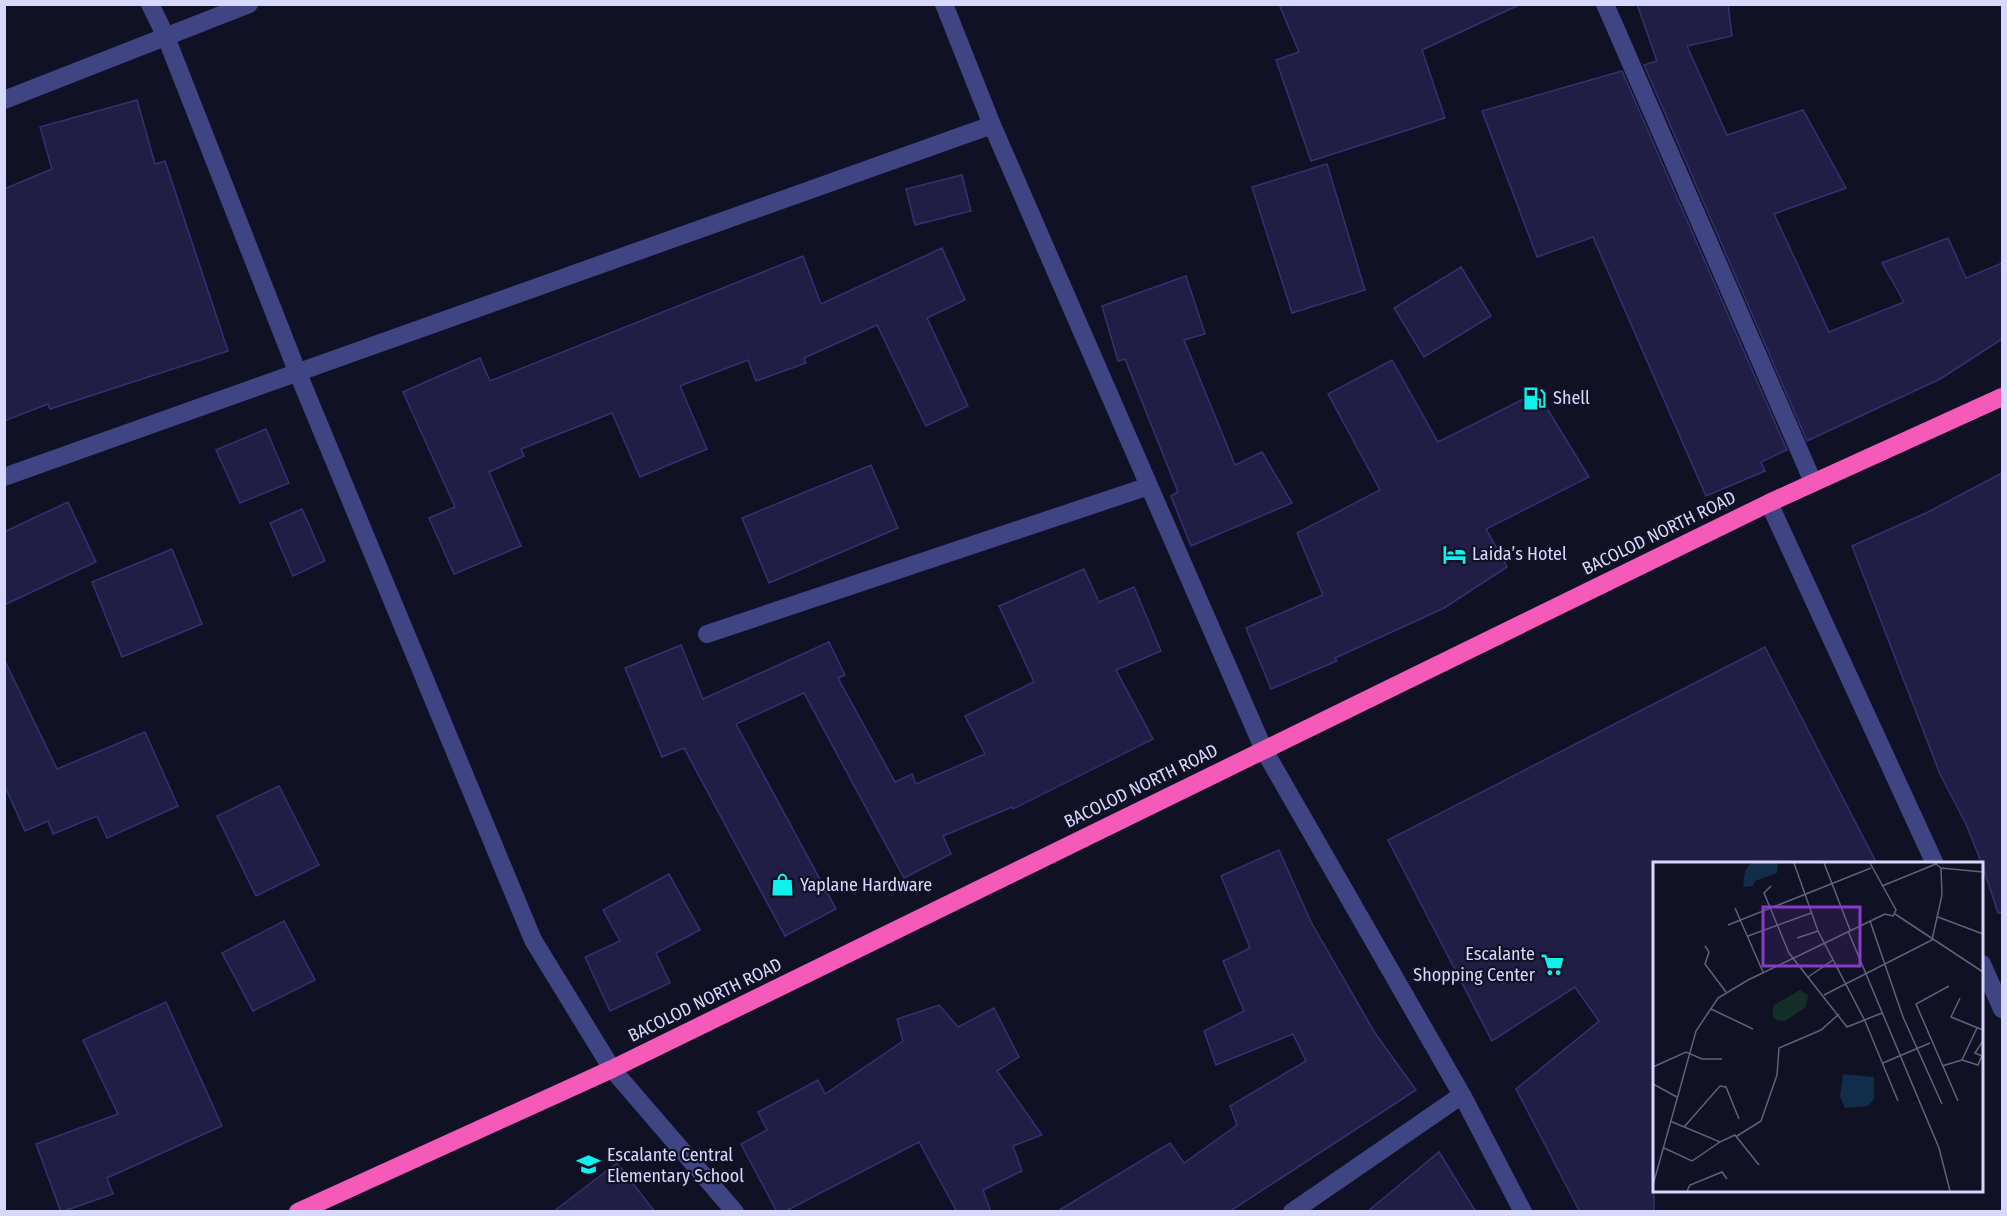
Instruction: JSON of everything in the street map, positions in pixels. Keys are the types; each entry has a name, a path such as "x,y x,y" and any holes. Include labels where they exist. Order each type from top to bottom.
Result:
{"highway":[{"name":"BACOLOD NORTH ROAD","path":"298,1212 612,1069 1769,503 2002,397"}],"street":[{"path":"150,4 166,37 297,371 533,939 612,1069 735,1212"},
{"path":"4,100 249,4"},
{"path":"944,4 992,125 1264,750 1462,1095 1523,1212"},
{"path":"1605,4 1813,482"},
{"path":"4,477 992,125"},
{"path":"707,634 1149,486"},
{"path":"1769,503 1934,862"},
{"path":"1983,966 2002,1010"},
{"path":"1292,1212 1462,1095"}],"building":[{"path":"1279,4 1521,4 1422,50 1445,118 1311,161 1276,60 1299,52"},
{"path":"1637,4 1728,4 1732,36 1687,46 1727,135 1803,110 1846,188 1774,214 1829,332 1904,302 1882,263 1948,238 1966,278 2002,263 2002,339 1940,379 1807,441 1644,65 1657,61"},
{"path":"1622,71 1787,450 1761,462 1765,471 1706,496 1593,237 1537,257 1482,111"},
{"path":"137,100 155,164 165,161 228,351 50,409 48,404 4,421 4,189 52,169 40,127"},
{"path":"1327,164 1365,290 1292,313 1252,187"},
{"path":"962,175 971,211 915,225 906,189"},
{"path":"942,248 965,300 927,318 968,406 926,426 877,325 804,358 806,363 756,381 748,360 680,386 707,449 640,477 612,413 521,449 524,456 489,472 521,546 454,574 429,518 455,507 403,392 480,358 490,381 803,256 821,304"},
{"path":"1461,267 1491,316 1424,357 1394,308"},
{"path":"1186,276 1205,334 1184,340 1235,465 1262,452 1292,503 1191,546 1171,496 1178,492 1125,359 1118,361 1102,306"},
{"path":"1392,360 1438,442 1537,392 1589,477 1486,529 1507,567 1444,608 1335,658 1337,661 1271,689 1246,628 1323,595 1297,533 1380,490 1328,394"},
{"path":"266,429 289,483 240,503 216,450"},
{"path":"871,465 898,528 769,583 742,518"},
{"path":"2002,473 2002,912 1998,913 1983,862 1940,774 1852,546 1928,512"},
{"path":"68,502 96,562 4,605 4,532"},
{"path":"302,509 325,561 293,576 270,523"},
{"path":"172,549 202,624 122,657 92,582"},
{"path":"1084,569 1099,602 1134,587 1161,651 1116,670 1153,739 1013,809 1012,807 943,836 951,854 904,878 804,693 736,724 836,909 785,936 684,748 662,757 625,668 681,645 703,699 829,642 845,675 838,678 895,782 912,774 916,784 985,754 965,716 1034,682 999,606"},
{"name":"Escalante Shopping Center","path":"1765,647 1876,862 1653,862 1654,1212 1580,1212 1516,1089 1599,1021 1575,987 1492,1041 1388,840"},
{"path":"4,659 57,769 145,732 178,806 107,838 97,816 53,834 48,821 25,831 4,784"},
{"path":"279,786 319,865 256,896 217,816"},
{"path":"1279,850 1311,922 1375,1033 1416,1090 1229,1212 1056,1212 1170,1143 1184,1163 1237,1125 1230,1106 1306,1061 1293,1034 1216,1065 1204,1031 1244,1011 1223,961 1250,948 1221,876"},
{"path":"669,874 700,930 656,953 670,983 610,1011 585,957 620,941 603,910"},
{"path":"284,921 315,980 253,1011 222,953"},
{"path":"166,1002 222,1126 107,1178 113,1194 61,1212 36,1144 118,1114 83,1040"},
{"path":"939,1005 958,1027 994,1008 1019,1057 997,1071 1042,1135 1013,1146 1022,1171 983,1190 991,1212 957,1212 919,1142 784,1212 777,1212 741,1144 767,1130 758,1112 818,1080 825,1094 903,1041 897,1019"},
{"path":"1439,1152 1476,1212 1367,1212"},
{"path":"617,1163 655,1212 553,1212"}],"place":[{"name":"Shell","path":"1535,398"},
{"name":"Laida’s Hotel","path":"1454,554"},
{"name":"Yaplane Hardware","path":"782,885"},
{"name":"Escalante Shopping Center","path":"1553,964"},
{"name":"Escalante Central Elementary School","path":"589,1165"}]}
